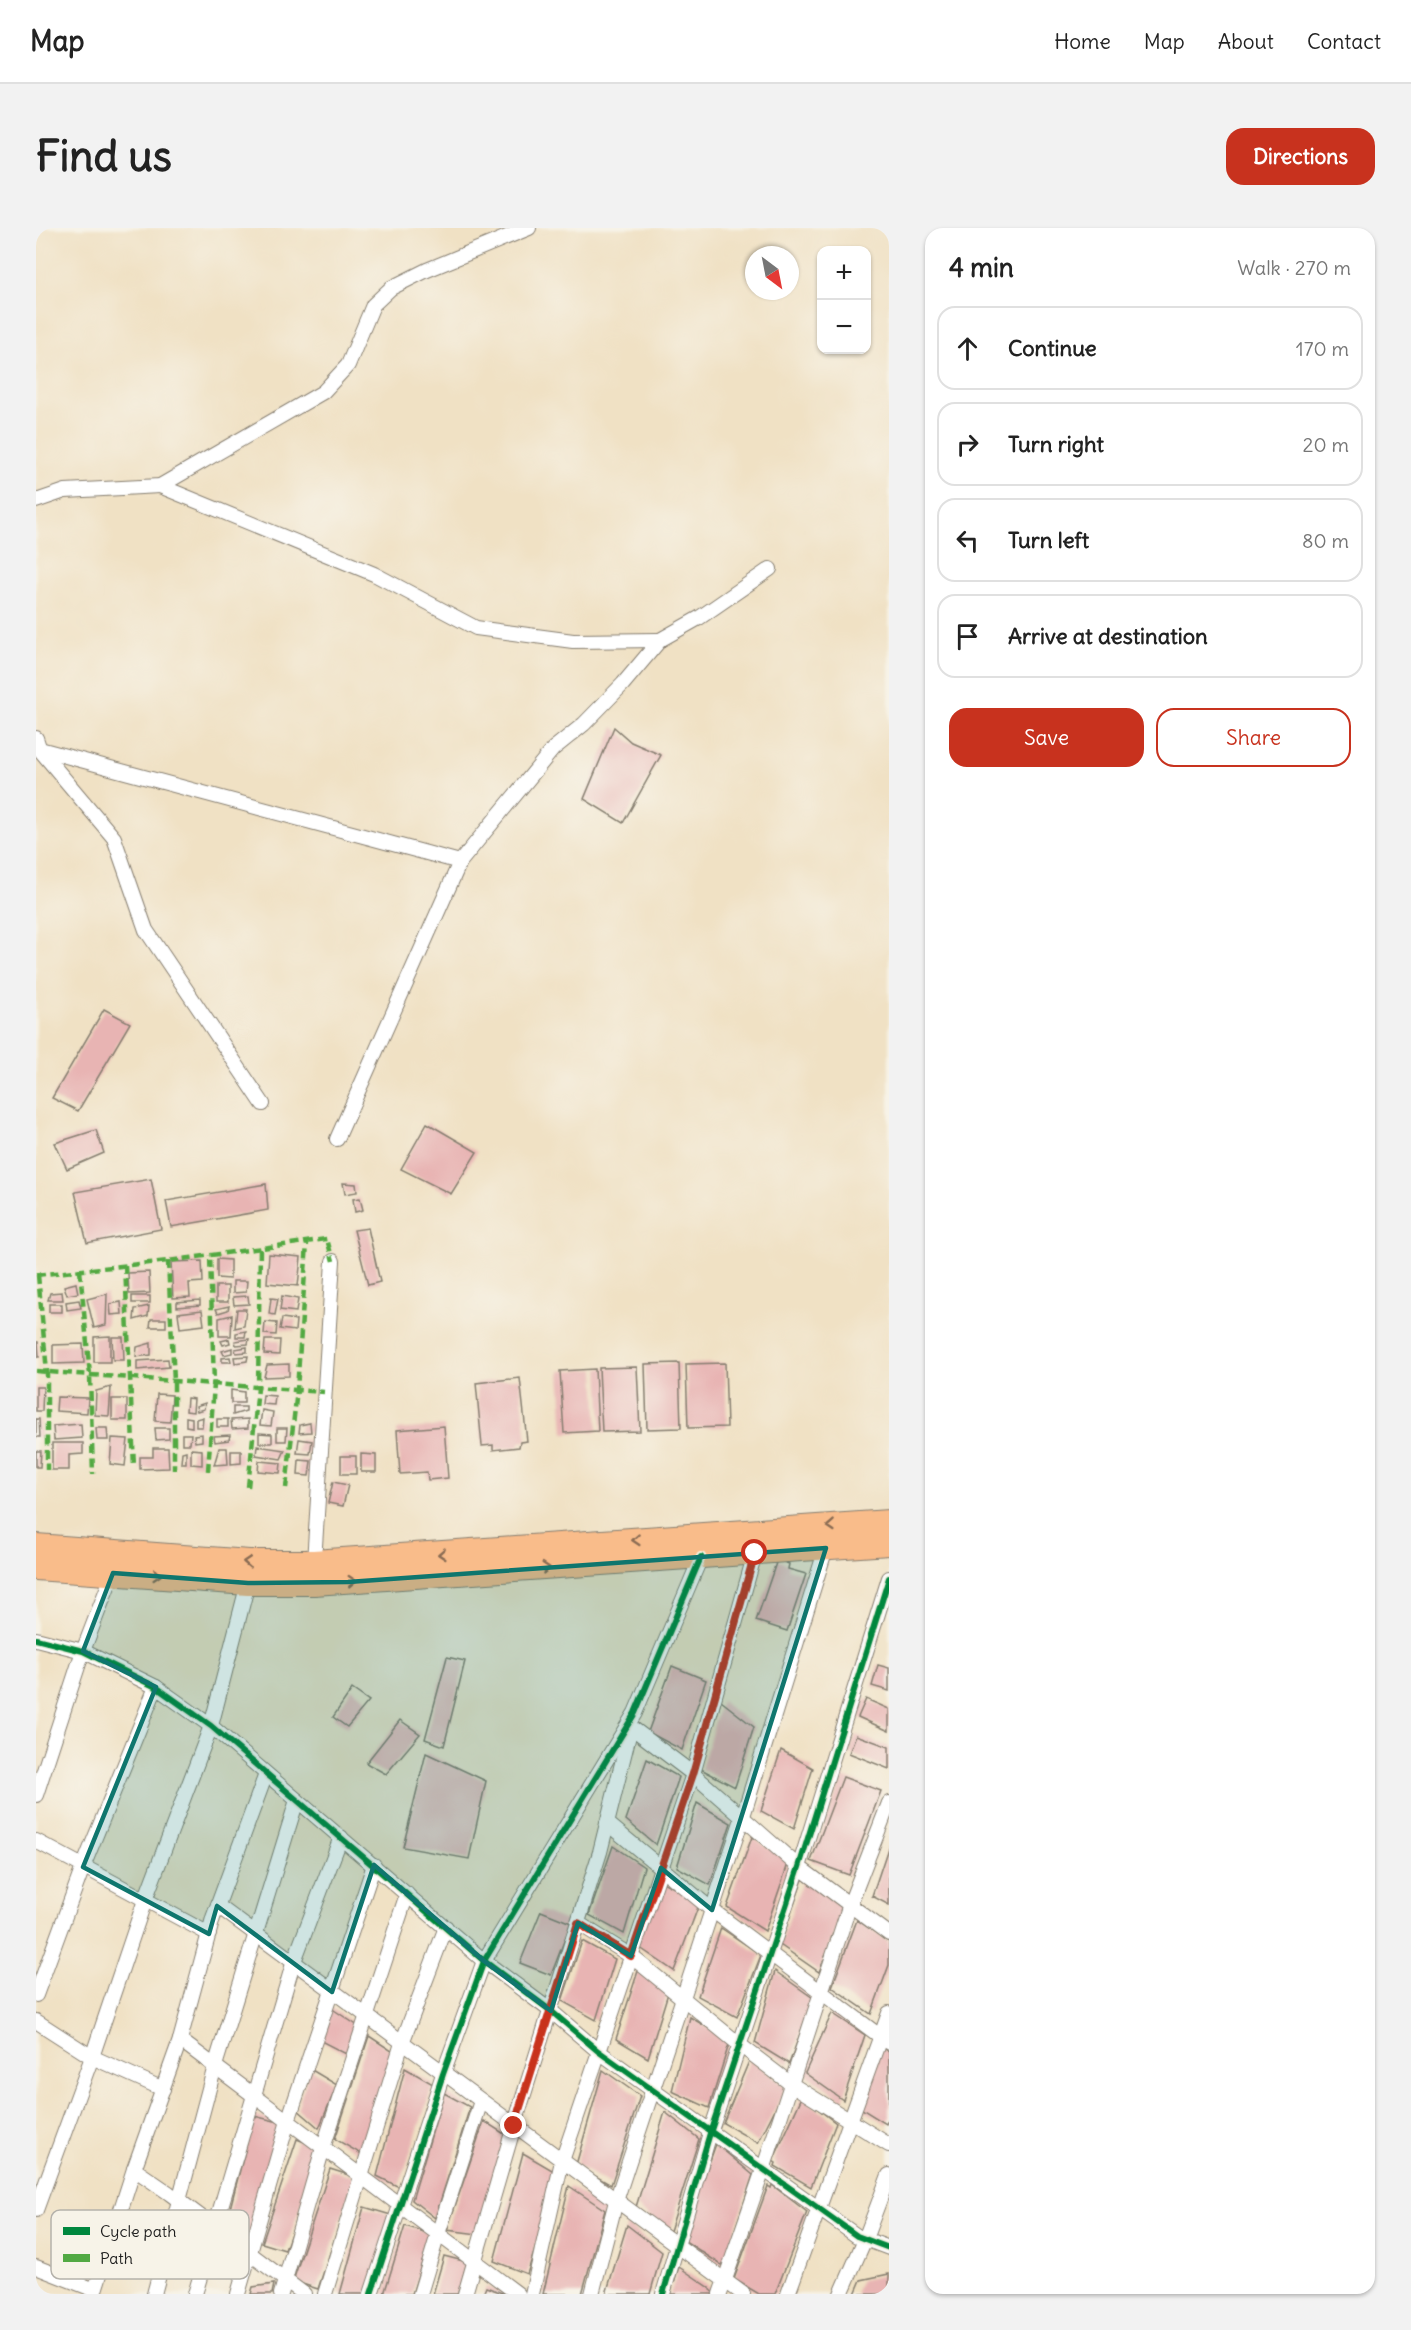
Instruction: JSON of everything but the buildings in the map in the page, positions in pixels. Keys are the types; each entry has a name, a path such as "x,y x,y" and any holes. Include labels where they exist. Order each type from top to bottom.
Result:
{"highway":[{"path":"36,1546 249,1562 314,1562 889,1522"},
{"path":"36,1568 248,1583 348,1582 889,1544"}],"street":[{"path":"160,486 323,392 348,365 373,305 391,288 449,260 529,228"},
{"path":"36,501 65,491 160,486 374,574 476,628 573,640 660,640"},
{"path":"338,1139 460,862 553,748 584,724 623,684 660,640 699,618 770,569"},
{"path":"37,745 460,862"},
{"path":"37,745 114,838 146,930 263,1104"},
{"path":"314,1562 333,1261"},
{"path":"592,2294 616,2201 743,1816 826,1548"},
{"path":"532,2294 562,2161 693,1774 755,1553"},
{"path":"465,2294 514,2126 578,1923 635,1713 701,1557"},
{"path":"36,1795 83,1652 113,1573"},
{"path":"663,2294 710,2133 799,1866 889,1578"},
{"path":"36,2209 92,2057 145,1900 211,1726 248,1583"},
{"path":"36,1639 83,1652 156,1687 211,1726 484,1961 551,2011 598,2051 857,2236 889,2248"},
{"path":"36,1995 82,1867 156,1687"},
{"path":"371,2294 443,2074 484,1961 635,1713"},
{"path":"631,1727 693,1774 799,1866 889,1934"},
{"path":"121,2210 180,2040 218,1906 266,1774"},
{"path":"178,2210 216,2067 297,1800"},
{"path":"722,2287 763,2170 850,1904 889,1803"},
{"path":"607,1823 712,1910 885,2040"},
{"path":"219,2210 293,1964 341,1837"},
{"path":"36,1841 209,1934"},
{"path":"304,2294 249,2253 288,2121 374,1865"},
{"path":"280,2294 324,2148 407,1894"},
{"path":"218,1906 293,1964 677,2246 722,2287 742,2294"},
{"path":"578,1923 631,1956 791,2084 889,2145"},
{"path":"325,2294 402,2043 446,1927"},
{"path":"788,2294 850,2121 885,2040 889,2013"},
{"path":"36,2021 92,2057 163,2089"},
{"path":"180,2040 518,2294"},
{"path":"420,2294 481,2101"},
{"path":"134,2169 191,2210"},
{"path":"841,2294 889,2175"},
{"path":"36,2266 51,2272"},
{"path":"68,2279 95,2290 99,2279"},
{"path":"154,2294 158,2279"},
{"path":"195,2294 199,2279"},
{"path":"238,2294 242,2279"}],"highlighted area":[{"path":"826,1548 712,1910 661,1868 631,1956 578,1923 551,2011 484,1961 374,1865 332,1992 217,1906 209,1934 83,1867 156,1687 83,1651 113,1573 248,1583 348,1582"}],"marked path":[{"path":"36,1275 168,1261 327,1239 333,1261"},
{"path":"286,1488 297,1390 307,1243"},
{"path":"248,1487 258,1388 260,1248"},
{"path":"208,1471 214,1384 210,1255"},
{"path":"168,1261 174,1381 174,1470"},
{"path":"125,1265 134,1467"},
{"path":"80,1270 90,1375 93,1474"},
{"path":"38,1275 47,1372 47,1470"},
{"path":"36,1371 324,1392"}],"cycle path":[{"path":"371,2294 443,2074 484,1961 635,1713 701,1557"},
{"path":"663,2294 710,2133 799,1867 889,1578"},
{"path":"36,1639 83,1651 156,1687 211,1726 484,1961 551,2011 598,2051 857,2236 889,2248"}],"route":[{"path":"514,2126 578,1923 631,1956 693,1774 755,1553"}]}
